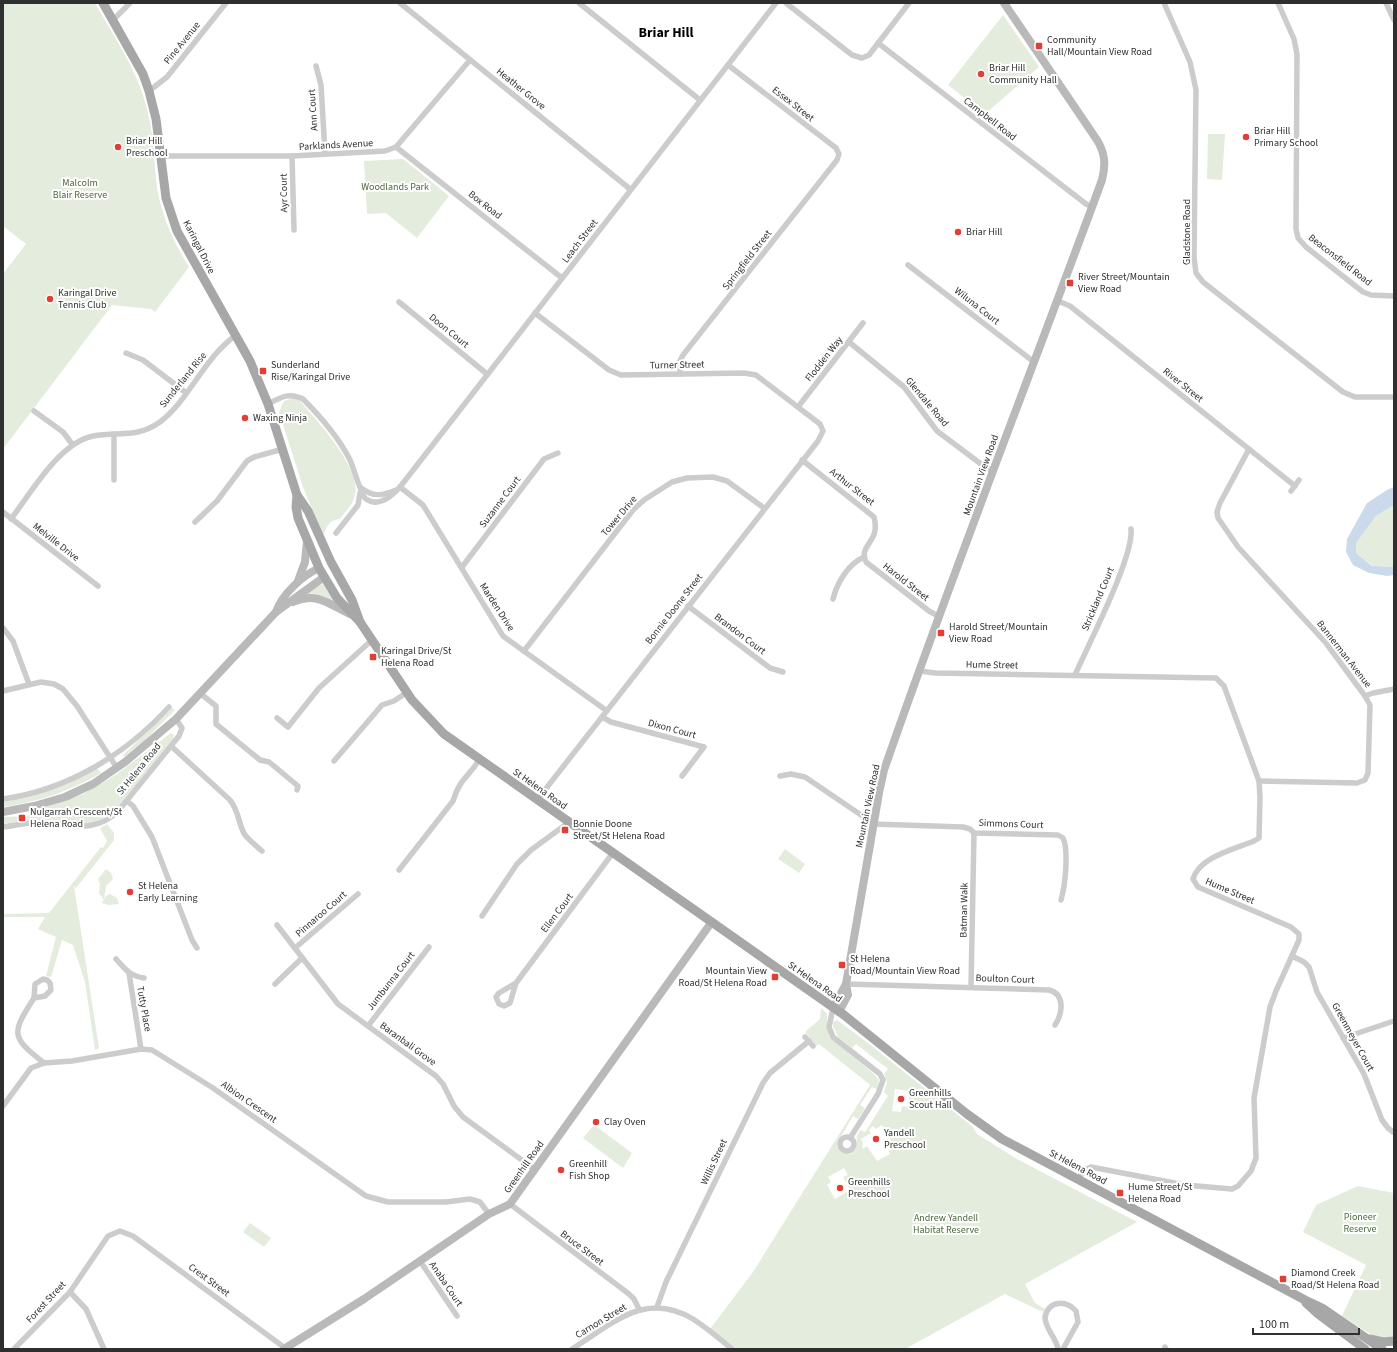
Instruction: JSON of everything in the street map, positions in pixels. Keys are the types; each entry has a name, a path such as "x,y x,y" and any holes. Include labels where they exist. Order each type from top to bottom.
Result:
{"main road":[{"name":"Karingal Drive","path":"103,3 142,74 149,90 156,119 166,198 177,231 189,255 250,361 268,404 297,495 308,511 336,571"},
{"name":"Karingal Drive","path":"297,495 296,512 307,541 324,577"},
{"name":"St Helena Road","path":"319,568 331,562"},
{"name":"St Helena Road","path":"360,622 350,614 337,598 324,577 336,571 352,600 360,622 406,693 431,722 480,760 836,1010 982,1125 1020,1149 1322,1308 1382,1349"},
{"name":"St Helena Road","path":"1305,1300 1318,1314 1365,1349"},
{"path":"1365,1338 1383,1342 1394,1341"}],"street":[{"path":"113,20 130,3"},
{"name":"Pine Avenue","path":"149,90 167,77 226,3"},
{"name":"Heather Grove","path":"400,3 630,189"},
{"path":"579,3 700,100"},
{"name":"Leach Street","path":"399,488 776,3"},
{"path":"786,3 857,57 862,58 869,55 909,3"},
{"name":"Mountain View Road","path":"836,1010 846,984 884,770 1104,173 1105,161 1103,151 1004,3"},
{"name":"Gladstone Road","path":"1164,3 1190,62 1196,90 1194,257 1196,273 1211,288 1343,392 1355,397 1394,397"},
{"name":"Beaconsfield Road","path":"1278,3 1297,47 1296,229 1298,238 1306,247 1363,292 1371,295 1394,296"},
{"path":"1386,3 1394,20"},
{"name":"Campbell Road","path":"878,43 1086,204 1092,207"},
{"path":"396,147 470,60"},
{"name":"Ann Court","path":"316,66 321,86 325,153"},
{"name":"Essex Street","path":"728,66 836,148 839,154 837,160"},
{"name":"Parklands Avenue","path":"161,156 292,156 325,153 385,151 396,147"},
{"name":"Box Road","path":"396,147 562,278"},
{"name":"Ayr Court","path":"292,156 294,230"},
{"name":"Springfield Street","path":"680,374 680,361 683,355 837,160"},
{"name":"Wiluna Court","path":"908,265 1034,362"},
{"name":"River Street","path":"1058,301 1070,306 1295,486"},
{"name":"Doon Court","path":"399,302 487,374"},
{"name":"Turner Street","path":"535,313 614,373 628,376 753,374 798,406 822,427"},
{"name":"Flodden Way","path":"798,406 863,323"},
{"name":"Sunderland Rise","path":"11,519 60,456 72,444 91,436 134,433 150,428 166,416 220,349 236,335"},
{"name":"Glendale Road","path":"849,342 904,387 937,431 980,464 993,471"},
{"path":"126,353 143,360 185,392"},
{"path":"268,404 287,395 293,394 303,399 350,460 361,488 358,505 336,532"},
{"path":"34,411 63,432 72,444"},
{"name":"Bonnie Doone Street","path":"537,800 821,436 822,427"},
{"path":"114,434 114,480"},
{"path":"195,522 217,500 247,461 254,457 283,449"},
{"name":"Bannerman Avenue","path":"1249,449 1220,503 1217,512 1218,518 1238,547 1326,643 1366,696 1370,705 1368,772 1365,780 1357,783 1259,781"},
{"name":"Suzanne Court","path":"462,567 544,459 558,453"},
{"name":"Arthur Street","path":"802,460 874,517 877,526 876,535 864,550 864,557"},
{"name":"Tower Drive","path":"524,651 633,510 644,500 672,482 687,478 720,478 764,508"},
{"path":"1291,491 1299,480"},
{"path":"361,488 378,498 399,488"},
{"name":"Marden Drive","path":"399,488 423,504 501,633 607,711"},
{"name":"Melville Drive","path":"3,512 98,586"},
{"name":"Strickland Court","path":"1075,675 1113,589 1129,545 1131,529"},
{"path":"297,584 305,562 307,541"},
{"path":"833,600 837,585 857,560 864,557"},
{"name":"Harold Street","path":"864,557 866,562 929,611 940,617"},
{"name":"St Helena Road","path":"276,612 280,602 297,584 308,574 319,568"},
{"name":"St Helena Road","path":"3,812 34,806 65,797 93,784 117,768 146,746 176,719 276,612 324,577"},
{"path":"287,604 301,598 318,598 350,614"},
{"name":"Brandon Court","path":"688,606 770,668 783,672"},
{"path":"3,628 12,641 29,684"},
{"path":"277,718 288,727 320,688 372,640"},
{"name":"Hume Street","path":"920,671 935,673 1212,677 1218,679 1224,686 1259,781 1260,797 1258,838 1205,863 1195,873 1193,882 1203,890 1295,929 1300,937 1270,1007 1254,1098 1256,1161 1251,1171 1241,1184 1232,1189 1196,1187 1091,1167 1077,1179"},
{"path":"3,691 29,684 50,683 67,693 117,768"},
{"path":"1366,696 1373,693 1394,690"},
{"path":"334,761 382,705 394,702 406,693"},
{"path":"201,694 216,706 216,724 260,760 269,762 298,786 298,790"},
{"name":"St Helena Road","path":"3,799 50,788 110,758 139,737 169,706"},
{"name":"Dixon Court","path":"602,717 611,722 704,747 682,776"},
{"name":"St Helena Road","path":"3,827 34,823 79,827 92,826 111,818 171,746 182,730 182,726 176,719"},
{"path":"171,746 237,808 240,825 246,836 262,851"},
{"path":"399,870 453,801 457,788 463,778 480,760"},
{"path":"780,776 791,774 805,777 874,823"},
{"path":"127,800 133,806 152,837 192,940 197,948"},
{"path":"482,916 517,864 531,850 568,823"},
{"name":"Simmons Court","path":"874,823 963,827 970,829 974,833 1053,834 1060,836 1065,846 1064,886 1061,900"},
{"name":"Batman Walk","path":"971,987 974,833"},
{"name":"Ellen Court","path":"516,983 612,854"},
{"name":"Pinnaroo Court","path":"295,948 358,894"},
{"name":"Greenhill Road","path":"284,1348 364,1299 489,1214 510,1204 711,923"},
{"name":"Baranbali Grove","path":"277,925 338,1004 436,1076 446,1088 454,1106 463,1117 534,1169"},
{"name":"Jumbunna Court","path":"368,1026 429,947"},
{"name":"Greenmeyer Court","path":"1292,956 1304,962 1309,967 1317,992 1364,1074 1382,1120 1393,1132"},
{"path":"275,984 302,958"},
{"name":"Tutty Place","path":"116,959 134,977 144,978"},
{"name":"Tutty Place","path":"129,973 141,1049"},
{"name":"Boulton Court","path":"846,984 971,987 1053,991 1061,1000 1060,1014 1055,1025"},
{"path":"34,998 20,1021 17,1033 22,1046 44,1063"},
{"path":"836,1010 829,1027 833,1037 880,1074 883,1080 878,1094 850,1138"},
{"path":"1343,1038 1394,1021"},
{"name":"Willis Street","path":"657,1307 666,1282 763,1083 770,1073 807,1039 813,1046"},
{"name":"Albion Crescent","path":"3,1106 31,1068 44,1063 94,1058 141,1049 152,1050 161,1054 190,1075 213,1088 366,1196 388,1202 446,1202 470,1200 480,1202 489,1214"},
{"name":"Bruce Street","path":"510,1204 629,1294 634,1299 639,1310"},
{"name":"Forest Street","path":"14,1349 70,1292 108,1236 120,1231"},
{"name":"Crest Street","path":"120,1231 134,1236 284,1348"},
{"name":"Anaba Court","path":"420,1261 457,1316"},
{"path":"70,1292 86,1309 104,1349"},
{"path":"1058,1349 1056,1342 1046,1325 1045,1317 1048,1309 1058,1303 1065,1303 1072,1307 1078,1317 1078,1322 1063,1349"},
{"path":"657,1307 672,1310 695,1320 732,1349"},
{"name":"Carnon Street","path":"572,1349 622,1317 639,1310 657,1307"}],"green space":[{"name":"Malcolm Blair Reserve","path":"3,3 95,3 125,54 143,95 154,148 159,199 169,229 178,249 189,267 155,312 151,309 112,305 3,449 3,274 26,244 3,226"},
{"path":"1003,15 1039,67 985,114 948,85"},
{"path":"1208,134 1225,134 1222,180 1207,179"},
{"name":"Woodlands Park","path":"403,159 449,196 417,238 386,213 367,214 364,161"},
{"path":"293,398 300,401 336,445 345,458 355,484 355,495 351,504 340,519 329,524 323,536 303,487 279,412 284,401"},
{"path":"1394,505 1394,567 1373,566 1356,553 1356,543 1376,516"},
{"path":"323,584 335,602 306,595 308,591"},
{"path":"172,708 175,710 144,741 125,756 122,756"},
{"path":"171,733 174,735 173,739 117,808 98,822 81,824 29,820 3,824 3,817 27,816 43,808 83,794 117,774"},
{"path":"97,768 101,773 54,795 3,807 3,802 52,790"},
{"path":"107,824 114,833 114,840 76,888 74,886 99,1048 95,1050 85,982 73,945 62,940 51,977 46,976 56,937 38,929 45,917 4,917 3,914 49,913 101,847 103,848 107,841 100,828"},
{"path":"785,849 805,864 799,873 778,859"},
{"path":"106,869 111,873 113,879 106,886 104,900 99,893 100,884 98,879"},
{"path":"110,894 117,898 119,904 109,905 102,903 106,896"},
{"name":"Andrew Yandell Habitat Reserve","path":"821,1008 827,1014 827,1029 831,1038 874,1074 879,1080 877,1089 872,1087 860,1105 865,1108 858,1119 853,1116 840,1138 837,1146 841,1152 850,1154 856,1149 857,1136 860,1130 865,1132 888,1096 884,1092 887,1082 884,1074 888,1069 856,1044 852,1048 838,1037 833,1026 833,1022 837,1020 973,1127 977,1134 1017,1159 1137,1222 1025,1284 1035,1303 1045,1309 1043,1312 1005,1294 905,1349 736,1349 710,1329 753,1272 870,1085 819,1044 816,1046 805,1032 820,1019","holes":["895,1089 910,1091 908,1107 902,1106 901,1112 892,1111","882,1125 895,1147 888,1151 890,1154 877,1161 867,1146 862,1149 863,1143 861,1139 871,1133 869,1130 873,1126 876,1129","844,1168 848,1175 843,1177 850,1190 835,1199 827,1185 831,1182 828,1177"]},
{"path":"594,1125 632,1153 623,1168 583,1138"},
{"name":"Pioneer Reserve","path":"1358,1186 1394,1193 1394,1338 1380,1338 1360,1328 1342,1316 1366,1265 1303,1232 1316,1205"},
{"path":"250,1223 271,1238 264,1247 243,1232"}],"water":[{"path":"1394,487 1394,505 1376,516 1356,543 1356,553 1372,566 1394,567 1394,575 1387,576 1369,573 1353,565 1346,552 1347,539 1367,503"}],"place":[{"name":"Community Hall/Mountain View Road","path":"1039,46"},
{"name":"Briar Hill Community Hall","path":"981,74"},
{"name":"Briar Hill Primary School","path":"1246,137"},
{"name":"Briar Hill Preschool","path":"118,147"},
{"name":"Briar Hill","path":"958,232"},
{"name":"River Street/Mountain View Road","path":"1070,283"},
{"name":"Karingal Drive Tennis Club","path":"50,299"},
{"name":"Sunderland Rise/Karingal Drive","path":"263,371"},
{"name":"Waxing Ninja","path":"245,418"},
{"name":"Harold Street/Mountain View Road","path":"941,633"},
{"name":"Karingal Drive/St Helena Road","path":"373,657"},
{"name":"Nulgarrah Crescent/St Helena Road","path":"22,818"},
{"name":"Bonnie Doone Street/St Helena Road","path":"565,830"},
{"name":"St Helena Early Learning","path":"130,892"},
{"name":"St Helena Road/Mountain View Road","path":"842,965"},
{"name":"Mountain View Road/St Helena Road","path":"775,977"},
{"name":"Greenhills Scout Hall","path":"901,1099"},
{"name":"Clay Oven","path":"596,1122"},
{"name":"Yandell Preschool","path":"876,1139"},
{"name":"Greenhill Fish Shop","path":"561,1170"},
{"name":"Greenhills Preschool","path":"840,1188"},
{"name":"Hume Street/St Helena Road","path":"1120,1193"},
{"name":"Diamond Creek Road/St Helena Road","path":"1283,1279"}],"district":[{"name":"Briar Hill","path":"666,33"}]}
